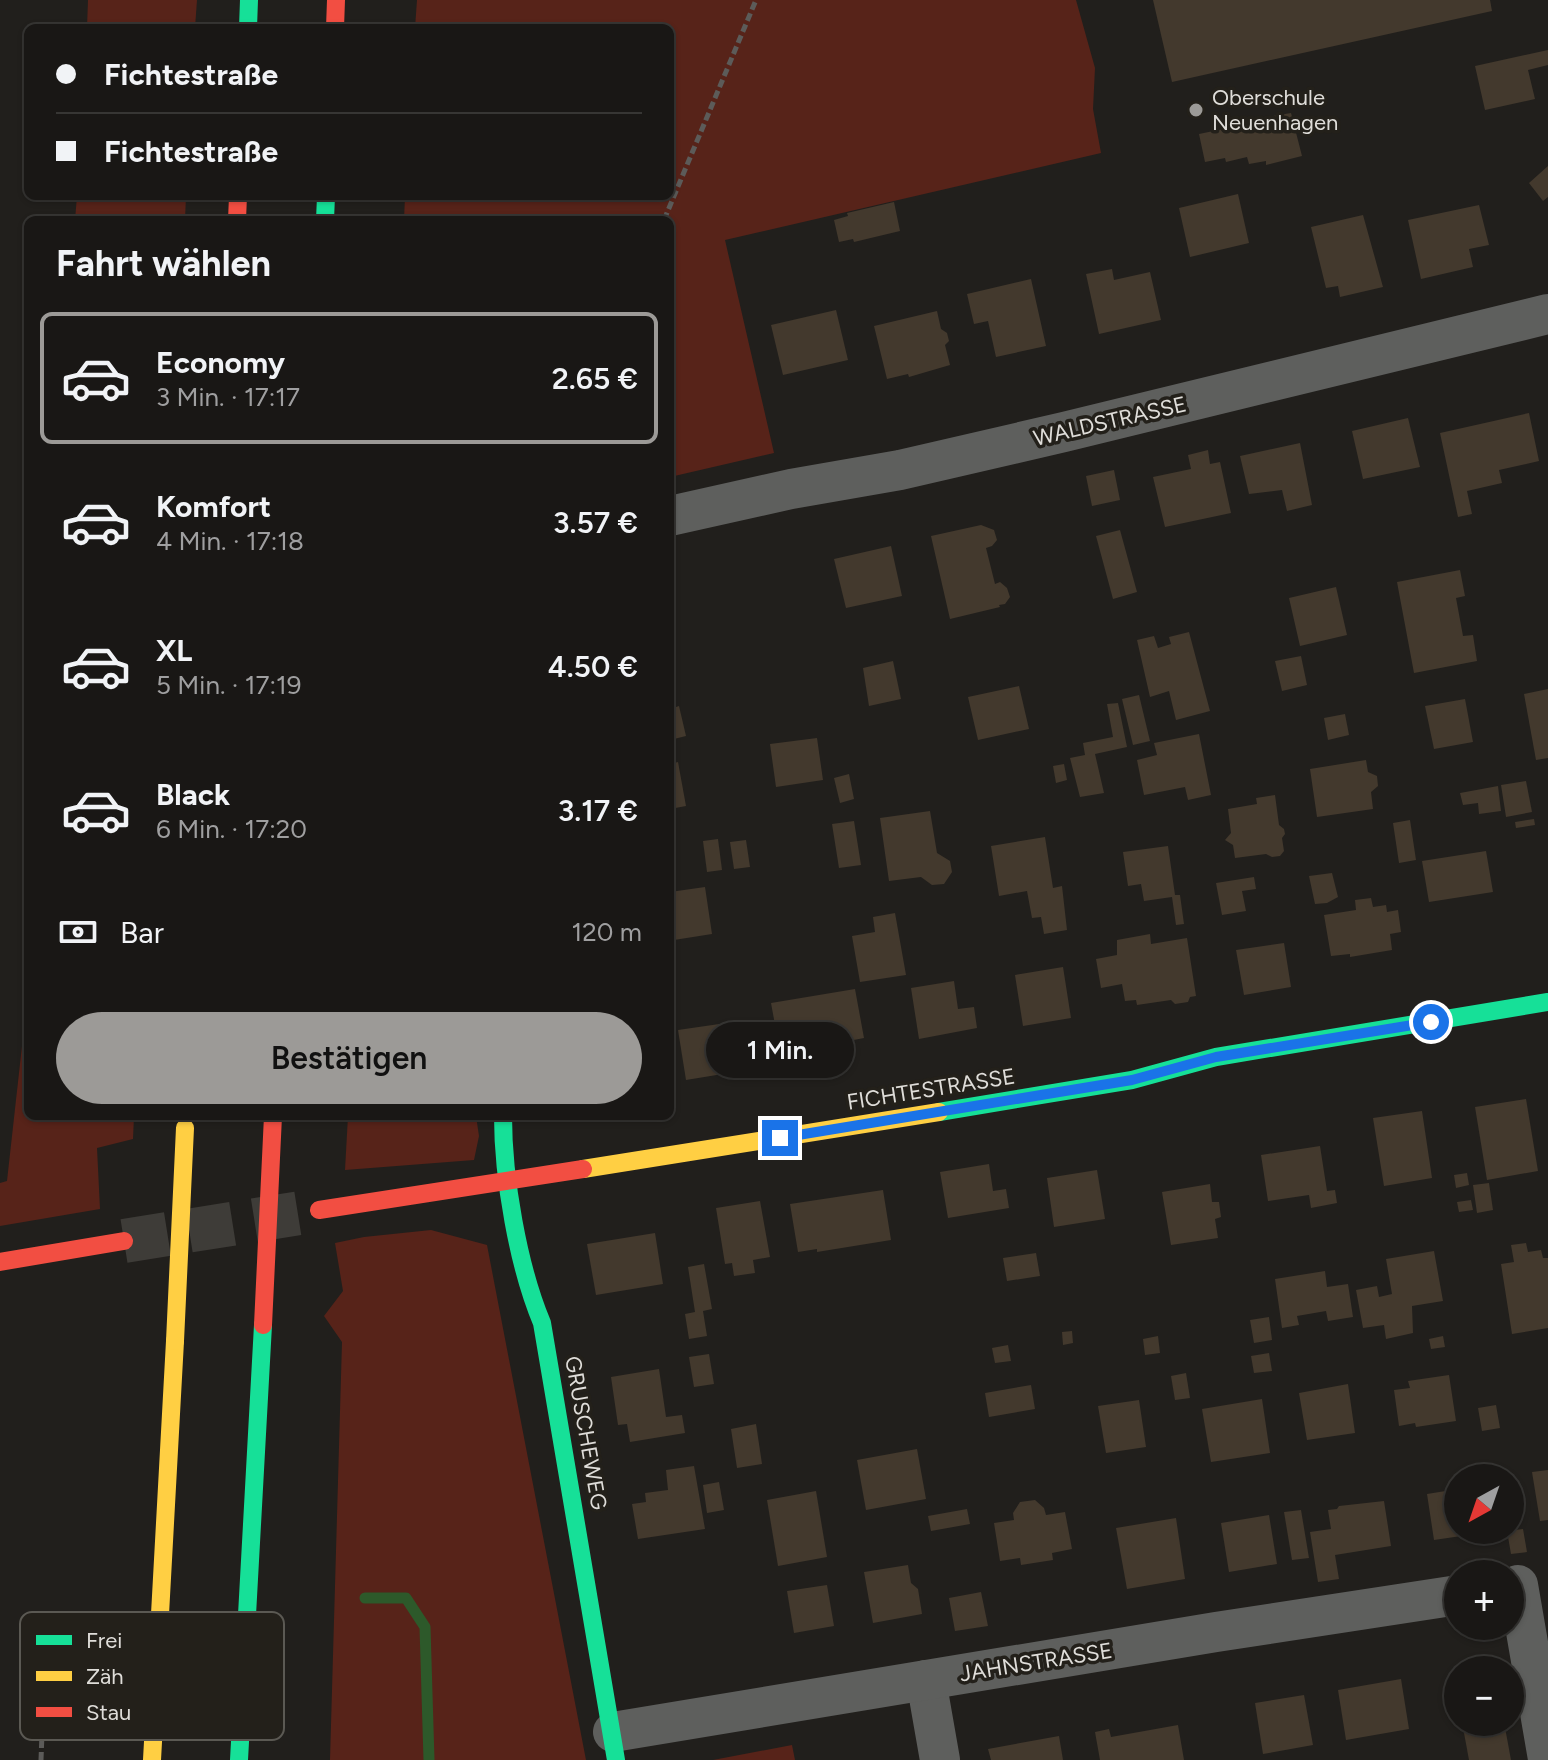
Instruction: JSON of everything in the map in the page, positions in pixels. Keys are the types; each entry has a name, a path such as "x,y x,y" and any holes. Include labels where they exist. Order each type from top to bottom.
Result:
{"main road":[{"path":"248,24 249,0"},
{"path":"335,24 336,0"},
{"name":"FICHTESTRASSE","path":"319,1210 507,1179 616,1165 1132,1080 1216,1057 1548,1002"},
{"path":"247,1612 273,1120"},
{"name":"GRUSCHEWEG","path":"503,1120 503,1156 507,1179 529,1292 542,1323 548,1352 615,1746"},
{"path":"160,1612 186,1122"},
{"path":"0,1262 124,1241"},
{"path":"152,1760 153,1740"},
{"path":"239,1760 240,1740"}],"street":[{"name":"WALDSTRASSE","path":"674,515 791,489 900,470 1548,314"},
{"path":"1525,1584 1548,1759"},
{"name":"JAHNSTRASSE","path":"615,1746 926,1680 1444,1597"},
{"path":"926,1680 940,1760"}],"path":[{"path":"674,196 756,0"},
{"path":"41,1760 42,1740"}],"shaded area":[{"path":"88,0 197,0 195,24 87,24"},
{"path":"417,0 1076,0 1095,68 1093,109 1101,153 725,240 774,453 674,476 674,216 404,216 405,200 674,200 674,24 415,24"},
{"path":"77,200 186,200 185,216 75,216"},
{"path":"24,1028 24,1120 134,1120 133,1139 97,1148 100,1209 0,1226 0,1183 7,1181"},
{"path":"348,1120 477,1120 479,1136 474,1160 345,1170"},
{"path":"431,1230 487,1245 586,1760 330,1760 342,1342 324,1316 343,1291 335,1243"},
{"path":"792,1745 795,1760 713,1760"}],"building":[{"path":"1153,0 1490,0 1492,11 1172,82"},
{"path":"1548,50 1548,65 1528,70 1535,99 1485,110 1475,66"},
{"path":"1291,113 1302,156 1266,165 1266,161 1249,164 1247,157 1226,162 1225,158 1205,162 1199,134"},
{"path":"1548,166 1548,197 1543,201 1529,183"},
{"path":"1238,194 1249,243 1190,257 1179,208"},
{"path":"894,202 900,231 854,242 853,239 839,242 834,220 848,216 847,213"},
{"path":"1479,205 1489,245 1469,249 1473,267 1421,279 1408,220"},
{"path":"1363,215 1383,287 1340,297 1338,286 1326,288 1311,227"},
{"path":"1112,269 1114,280 1150,272 1161,320 1099,334 1086,274"},
{"path":"1031,279 1046,346 996,357 988,321 974,324 967,294"},
{"path":"836,310 848,360 783,375 771,325"},
{"path":"937,311 941,329 947,333 949,341 945,345 950,365 909,377 908,374 887,379 874,326"},
{"path":"1529,413 1539,461 1499,470 1502,483 1467,491 1472,514 1458,517 1440,433"},
{"path":"1408,418 1420,467 1363,479 1352,431"},
{"path":"1300,443 1312,505 1287,511 1282,490 1249,494 1240,456"},
{"path":"1208,450 1210,464 1220,462 1231,513 1165,527 1153,477 1191,469 1188,455"},
{"path":"1114,470 1120,500 1092,506 1086,476"},
{"path":"981,525 994,530 997,540 986,548 995,584 1000,582 1007,588 1010,597 1000,607 950,619 931,536"},
{"path":"1120,530 1137,592 1113,599 1096,536"},
{"path":"891,546 902,596 846,608 834,559"},
{"path":"1460,570 1465,596 1456,598 1463,636 1473,635 1477,661 1414,673 1397,582"},
{"path":"1336,587 1347,635 1300,646 1289,598"},
{"path":"1189,632 1210,711 1176,720 1169,691 1150,697 1137,640 1154,636 1158,648 1171,644 1169,637"},
{"path":"1301,656 1307,685 1282,691 1275,661"},
{"path":"893,661 901,699 869,706 863,668"},
{"path":"1019,686 1029,729 978,740 968,697"},
{"path":"1548,689 1548,758 1536,760 1524,694"},
{"path":"1139,695 1150,741 1133,745 1122,699"},
{"path":"1465,699 1473,742 1434,749 1425,706"},
{"path":"1118,703 1127,747 1095,754 1104,793 1080,797 1070,758 1085,755 1083,743 1113,737 1107,704"},
{"path":"679,706 686,736 674,739 674,708"},
{"path":"1345,714 1349,735 1328,740 1324,718"},
{"path":"1199,734 1211,795 1188,800 1185,787 1144,795 1137,760 1157,755 1154,743"},
{"path":"817,738 823,780 776,787 770,744"},
{"path":"1366,760 1368,772 1377,776 1378,786 1371,792 1373,809 1317,817 1310,769"},
{"path":"678,762 686,806 674,808 674,763"},
{"path":"1064,764 1067,780 1056,783 1053,766"},
{"path":"849,774 854,799 840,803 834,778"},
{"path":"1526,781 1532,812 1506,817 1501,785"},
{"path":"1498,786 1501,811 1479,814 1478,803 1463,805 1460,793"},
{"path":"1275,795 1279,825 1285,834 1282,838 1284,851 1280,856 1266,854 1235,858 1233,845 1225,840 1231,833 1228,809 1257,804 1256,798"},
{"path":"930,811 937,853 950,861 952,872 944,884 932,885 921,877 889,881 880,818"},
{"path":"1534,819 1535,825 1516,828 1515,822"},
{"path":"1410,820 1416,860 1399,863 1393,823"},
{"path":"854,821 861,865 839,868 832,824"},
{"path":"1045,837 1053,888 1062,886 1067,930 1044,934 1041,917 1032,918 1027,891 999,896 991,846"},
{"path":"718,839 722,870 707,872 703,841"},
{"path":"746,840 750,867 734,869 730,842"},
{"path":"1168,846 1175,895 1180,895 1184,924 1176,925 1172,897 1144,901 1141,884 1128,886 1123,852"},
{"path":"1486,851 1493,892 1429,902 1422,861"},
{"path":"1332,873 1338,897 1327,903 1315,904 1309,876"},
{"path":"1254,877 1256,889 1242,891 1246,911 1222,915 1216,883"},
{"path":"705,887 712,934 674,940 674,891"},
{"path":"1371,898 1373,907 1386,905 1387,912 1398,910 1401,932 1390,934 1392,950 1350,957 1350,954 1331,956 1324,915 1356,910 1355,900"},
{"path":"895,913 906,975 860,982 852,936 875,932 873,917"},
{"path":"1150,934 1151,944 1187,938 1196,996 1190,997 1188,1002 1175,1004 1171,1000 1137,1005 1136,1000 1125,1001 1122,984 1101,988 1096,959 1117,955 1117,940"},
{"path":"1284,943 1291,987 1244,995 1236,950"},
{"path":"1063,967 1071,1018 1023,1026 1015,975"},
{"path":"954,981 958,1009 974,1007 977,1028 919,1039 911,988"},
{"path":"855,989 864,1038 838,1043 840,1055 823,1058 820,1045 780,1052 771,1003"},
{"path":"733,1022 741,1071 686,1080 678,1030"},
{"path":"1526,1099 1538,1171 1487,1180 1475,1107"},
{"path":"1422,1111 1432,1178 1384,1186 1373,1118"},
{"path":"1320,1146 1327,1191 1335,1190 1337,1203 1311,1208 1309,1195 1268,1201 1261,1155"},
{"path":"989,1164 993,1191 1006,1189 1009,1208 948,1218 940,1172"},
{"path":"1097,1170 1105,1219 1054,1227 1047,1178"},
{"path":"1467,1173 1469,1185 1456,1188 1454,1175"},
{"path":"1489,1183 1493,1210 1477,1213 1473,1185"},
{"path":"1210,1184 1212,1202 1219,1202 1221,1217 1215,1219 1218,1238 1171,1245 1162,1192"},
{"path":"883,1190 891,1240 817,1252 817,1249 798,1252 790,1204"},
{"path":"1471,1200 1473,1210 1459,1212 1457,1202"},
{"path":"760,1201 770,1257 753,1260 755,1273 734,1276 732,1263 725,1264 716,1208"},
{"path":"655,1233 663,1284 596,1295 587,1244"},
{"path":"1526,1243 1528,1252 1541,1250 1543,1258 1548,1258 1548,1328 1512,1334 1501,1264 1514,1262 1511,1245"},
{"path":"1434,1251 1443,1301 1412,1306 1413,1333 1386,1339 1384,1325 1363,1328 1356,1290 1377,1286 1379,1297 1392,1294 1386,1259"},
{"path":"1036,1253 1040,1276 1007,1281 1003,1258"},
{"path":"704,1264 712,1309 703,1311 707,1336 689,1339 685,1314 695,1312 688,1267"},
{"path":"1325,1271 1327,1287 1348,1284 1353,1317 1328,1321 1326,1311 1297,1316 1299,1325 1282,1328 1275,1279"},
{"path":"1269,1317 1272,1340 1254,1343 1250,1320"},
{"path":"1072,1331 1073,1343 1063,1345 1062,1332"},
{"path":"1158,1336 1160,1353 1145,1355 1143,1339"},
{"path":"1443,1336 1445,1347 1431,1349 1429,1339"},
{"path":"1008,1345 1011,1361 995,1363 992,1348"},
{"path":"1269,1353 1272,1371 1254,1373 1251,1356"},
{"path":"709,1354 714,1384 694,1387 689,1357"},
{"path":"659,1369 666,1417 682,1415 685,1433 630,1442 627,1424 618,1425 611,1377"},
{"path":"1186,1373 1190,1398 1175,1400 1171,1376"},
{"path":"1449,1375 1456,1421 1416,1427 1415,1423 1399,1426 1394,1390 1410,1388 1408,1381"},
{"path":"1348,1384 1355,1433 1307,1440 1299,1393"},
{"path":"1031,1385 1035,1409 989,1417 985,1393"},
{"path":"1262,1399 1270,1453 1211,1462 1202,1409"},
{"path":"1139,1400 1146,1447 1106,1453 1098,1406"},
{"path":"1496,1405 1500,1428 1482,1431 1478,1408"},
{"path":"756,1424 762,1464 737,1468 731,1429"},
{"path":"917,1449 926,1499 866,1510 857,1460"},
{"path":"694,1466 705,1529 638,1539 632,1504 646,1502 645,1493 668,1490 666,1470"},
{"path":"1548,1470 1548,1520 1540,1521 1532,1472"},
{"path":"719,1482 724,1510 707,1513 703,1485"},
{"path":"816,1491 827,1557 778,1566 767,1500"},
{"path":"1444,1491 1444,1539 1434,1540 1427,1494"},
{"path":"1035,1500 1044,1508 1046,1515 1065,1512 1072,1549 1052,1553 1053,1560 1021,1565 1020,1558 1000,1561 994,1523 1014,1520 1013,1513 1020,1502"},
{"path":"1384,1501 1391,1546 1335,1555 1339,1579 1318,1582 1310,1532 1331,1529 1328,1510"},
{"path":"967,1509 970,1524 931,1531 928,1516"},
{"path":"1301,1510 1309,1558 1292,1560 1284,1512"},
{"path":"1269,1515 1277,1564 1229,1572 1221,1523"},
{"path":"1176,1518 1185,1579 1127,1589 1116,1528"},
{"path":"1524,1535 1527,1552 1511,1554 1509,1544 1524,1544"},
{"path":"908,1565 911,1583 918,1589 922,1614 873,1623 864,1572"},
{"path":"827,1585 834,1626 794,1633 787,1591"},
{"path":"981,1592 988,1626 955,1631 949,1598"},
{"path":"1401,1679 1409,1729 1346,1740 1338,1690"},
{"path":"1304,1695 1313,1745 1263,1754 1255,1703"},
{"path":"1178,1725 1184,1760 1100,1760 1095,1732 1109,1729 1111,1737"},
{"path":"1059,1736 1063,1760 991,1760 988,1749"},
{"path":"1465,1736 1507,1736 1511,1760 1469,1760"}],"waterway":[{"path":"365,1598 406,1598 425,1627 429,1760"}],"tunnel":[{"path":"124,1241 319,1210"}],"traffic: fast":[{"path":"248,24 249,0"},
{"path":"325,216 326,200"},
{"path":"939,1112 1132,1080 1216,1057 1548,1002"},
{"path":"503,1120 514,1221 526,1275 542,1323 616,1760"},
{"path":"247,1612 263,1325"},
{"path":"239,1760 240,1740"}],"traffic: slow":[{"path":"583,1169 939,1112"},
{"path":"175,1341 185,1128"},
{"path":"160,1612 175,1341"},
{"path":"152,1760 153,1740"}],"traffic: jam":[{"path":"335,24 336,0"},
{"path":"237,216 238,200"},
{"path":"263,1325 273,1120"},
{"path":"319,1210 583,1169"},
{"path":"0,1262 124,1241"}],"place":[{"name":"Oberschule Neuenhagen","path":"1196,110"}],"route":[{"path":"780,1138 1132,1080 1216,1057 1431,1022"}]}
